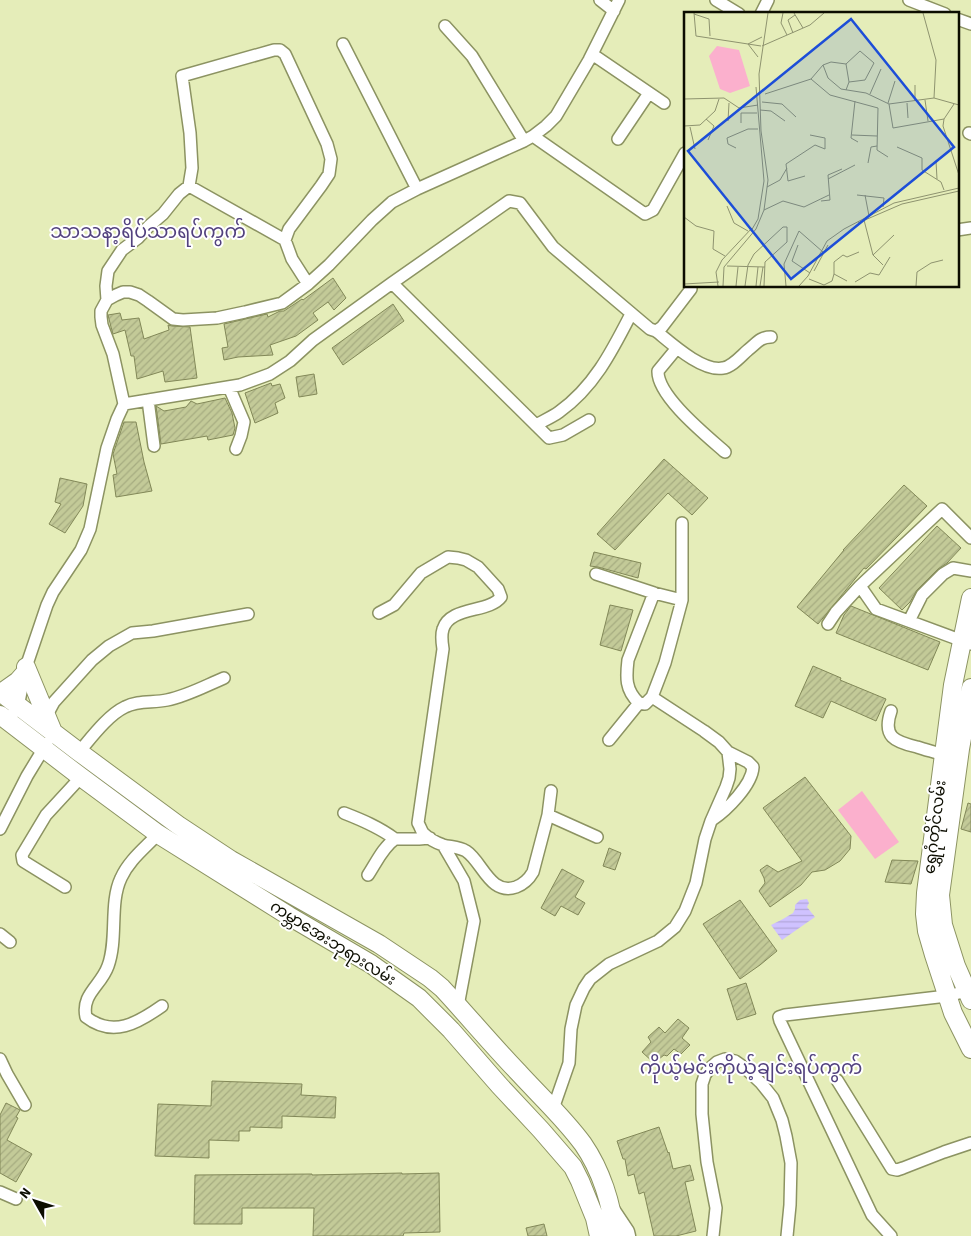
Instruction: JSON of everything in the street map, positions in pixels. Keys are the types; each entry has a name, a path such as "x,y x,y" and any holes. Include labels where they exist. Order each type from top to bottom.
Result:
{"main road":[{"name":"ရွှေဂုံတိုင်လမ်း","path":"971,598 966,642 953,685 926,893 925,914 927,931 947,996 953,1013 971,1049"},
{"path":"1,693 18,681 26,670"},
{"path":"26,670 50,725"},
{"name":"ရွှေဂုံတိုင်လမ်း","path":"969,995 956,966 943,925 940,895 960,749 971,688"},
{"name":"ကမ္ဘာအေးဘုရားလမ်း","path":"1,693 18,707 50,725 79,752 178,825 231,860 395,953 430,978 554,1109 582,1143 594,1161 612,1211 616,1236"},
{"name":"ကမ္ဘာအေးဘုရားလမ်း","path":"4,718 158,834 289,916 371,964 420,998 452,1030 573,1167 595,1218 599,1236"},
{"path":"289,916 300,899"},
{"path":"371,964 395,953"},
{"path":"511,1098 536,1091"},
{"path":"612,1211 627,1236"},
{"path":"588,1236 595,1218"}],"street":[{"path":"600,0 614,11"},
{"path":"4,718 18,707 26,670 47,605 53,592 81,550 90,530 107,448 124,404 113,354 102,324 101,311 107,300 122,292 130,292 148,301 173,319 183,320 216,318 245,312 282,302 296,294 329,265 392,202 528,139 546,126 556,116 592,54 620,0"},
{"path":"716,0 736,12"},
{"path":"762,12 768,0"},
{"path":"909,0 940,12"},
{"path":"958,18 971,24"},
{"path":"445,26 472,56 528,139 645,214 653,210 684,155"},
{"path":"343,44 417,189"},
{"path":"107,300 108,270 122,250 138,238 163,214 179,194 189,186 192,168 190,133 182,76 274,50 280,50 285,54 327,144 331,159 329,174 289,229 285,240 292,259 308,284"},
{"path":"592,54 664,103"},
{"path":"618,138 649,93"},
{"path":"189,186 285,240"},
{"path":"124,404 240,385 270,374 290,361 313,340 392,283 509,202 520,203 553,247 631,314 650,329 656,330 677,348 701,364 724,368 731,365 764,337 771,337"},
{"path":"958,230 971,228"},
{"path":"392,283 549,438 563,435 589,420"},
{"path":"656,330 662,327 691,289"},
{"path":"536,425 559,413 597,375 611,353 631,314"},
{"path":"677,348 658,371 658,375 670,399 681,412 725,452"},
{"path":"229,387 244,422 236,449"},
{"path":"148,400 154,446"},
{"path":"828,624 836,612 860,586 942,509 971,538"},
{"path":"654,592 628,660 626,672 630,691 639,703 646,704 652,697 665,663 682,600 682,523"},
{"path":"379,613 394,605 421,573 448,557 466,560 478,567 498,589 501,597 498,601 489,605 463,612 453,617 442,630 442,657 418,822 422,832 443,845 460,848 468,852 492,882 510,889 520,885 533,872 548,815 551,791"},
{"path":"909,621 922,595 943,574 953,568 971,571"},
{"path":"596,574 682,600"},
{"path":"860,586 876,609 966,642"},
{"path":"0,829 26,776 43,748 54,702 92,660 109,646 132,633 248,614"},
{"path":"79,752 95,733 123,708 135,703 165,701 182,696 224,678"},
{"path":"652,697 704,731 719,742 728,752 752,766 752,771 742,790 730,807 711,821"},
{"path":"609,740 639,703"},
{"path":"892,711 888,719 888,728 891,736 905,745 944,754"},
{"path":"554,1109 569,1063 571,1029 576,1005 584,988 590,979 610,964 658,941 675,927 685,911 696,882 705,839 729,778 728,752"},
{"path":"66,888 23,861 22,855 46,815 81,777"},
{"path":"344,813 370,823 395,839 430,838"},
{"path":"548,815 597,837"},
{"path":"158,834 126,868 120,880 116,890 112,953 101,979 89,994 84,1011 90,1021 101,1026 118,1028 136,1023 162,1006"},
{"path":"368,874 387,845 395,839"},
{"path":"443,845 464,881 474,921 458,1006"},
{"path":"0,934 10,942"},
{"path":"892,1236 872,1215 779,1017 947,996 969,995"},
{"path":"0,1059 25,1105"},
{"path":"709,1235 716,1208 707,1162 702,1114 702,1084 709,1069 717,1062 726,1059 735,1061 761,1083 773,1098 782,1120 791,1163 787,1236"},
{"path":"838,1080 892,1169 897,1170 971,1143"},
{"path":"0,1192 16,1199"}],"shaded area":[{"path":"862,791 899,842 875,859 838,810"},
{"path":"807,899 809,903 807,907 815,917 782,940 771,925 793,913 795,905 800,900"}],"building":[{"path":"333,278 346,298 334,310 328,302 313,313 318,320 296,336 270,345 273,355 238,357 224,360 222,348 228,347 224,324 267,314 268,317 284,311"},
{"path":"393,304 404,321 343,365 332,348"},
{"path":"120,313 122,320 139,318 144,339 169,330 168,325 190,327 197,378 165,382 163,371 137,379 134,356 131,356 125,330 113,334 111,327 108,315"},
{"path":"314,374 317,394 299,397 296,377"},
{"path":"271,383 272,386 280,384 285,398 275,403 278,413 255,423 245,393"},
{"path":"225,398 232,413 235,428 233,435 208,440 207,436 161,444 156,406 164,411 186,407 191,401 197,404"},
{"path":"124,422 136,422 152,491 116,497 113,475 117,474 113,454"},
{"path":"664,459 708,498 692,515 668,493 615,550 597,534"},
{"path":"60,478 87,484 83,506 65,533 49,524 61,504 55,502"},
{"path":"904,485 927,506 866,569 864,568 818,624 797,607 843,550"},
{"path":"937,526 961,548 917,590 910,602 902,610 879,588"},
{"path":"594,552 641,563 638,578 590,566"},
{"path":"610,605 633,610 621,651 600,645"},
{"path":"851,606 940,642 928,670 836,633 844,615"},
{"path":"813,666 841,678 840,680 886,699 876,721 831,701 823,718 795,706"},
{"path":"805,777 851,836 850,849 840,861 825,870 812,872 801,885 770,907 759,891 765,883 760,870 767,865 778,872 802,861 763,808"},
{"path":"968,803 971,804 971,832 961,829"},
{"path":"609,848 621,853 615,870 603,866"},
{"path":"892,860 918,861 911,884 885,882"},
{"path":"562,869 584,881 575,897 585,903 578,915 561,906 555,916 541,908"},
{"path":"740,900 777,951 740,979 703,924"},
{"path":"746,983 756,1014 737,1020 727,989"},
{"path":"678,1019 689,1028 682,1038 690,1045 681,1054 674,1049 667,1056 664,1055 654,1063 642,1052 651,1042 648,1037 659,1027 665,1033"},
{"path":"212,1081 302,1084 301,1095 336,1097 335,1118 282,1116 282,1128 250,1127 250,1131 239,1131 239,1141 209,1140 209,1158 155,1156 158,1104 211,1106"},
{"path":"6,1103 20,1110 7,1140 32,1154 16,1182 0,1173 0,1115"},
{"path":"659,1127 669,1152 673,1169 690,1165 694,1180 685,1182 696,1231 676,1236 654,1236 644,1192 639,1194 634,1174 628,1176 625,1159 623,1159 617,1141"},
{"path":"439,1173 440,1232 404,1233 403,1236 313,1236 314,1208 242,1208 242,1224 194,1224 195,1175"},
{"path":"544,1224 547,1236 528,1236 526,1228"}],"district":[{"name":"သာသနာ့ရိပ်သာရပ်ကွက်","path":"148,232"},
{"name":"ကိုယ့်မင်းကိုယ့်ချင်းရပ်ကွက်","path":"751,1068"}]}
